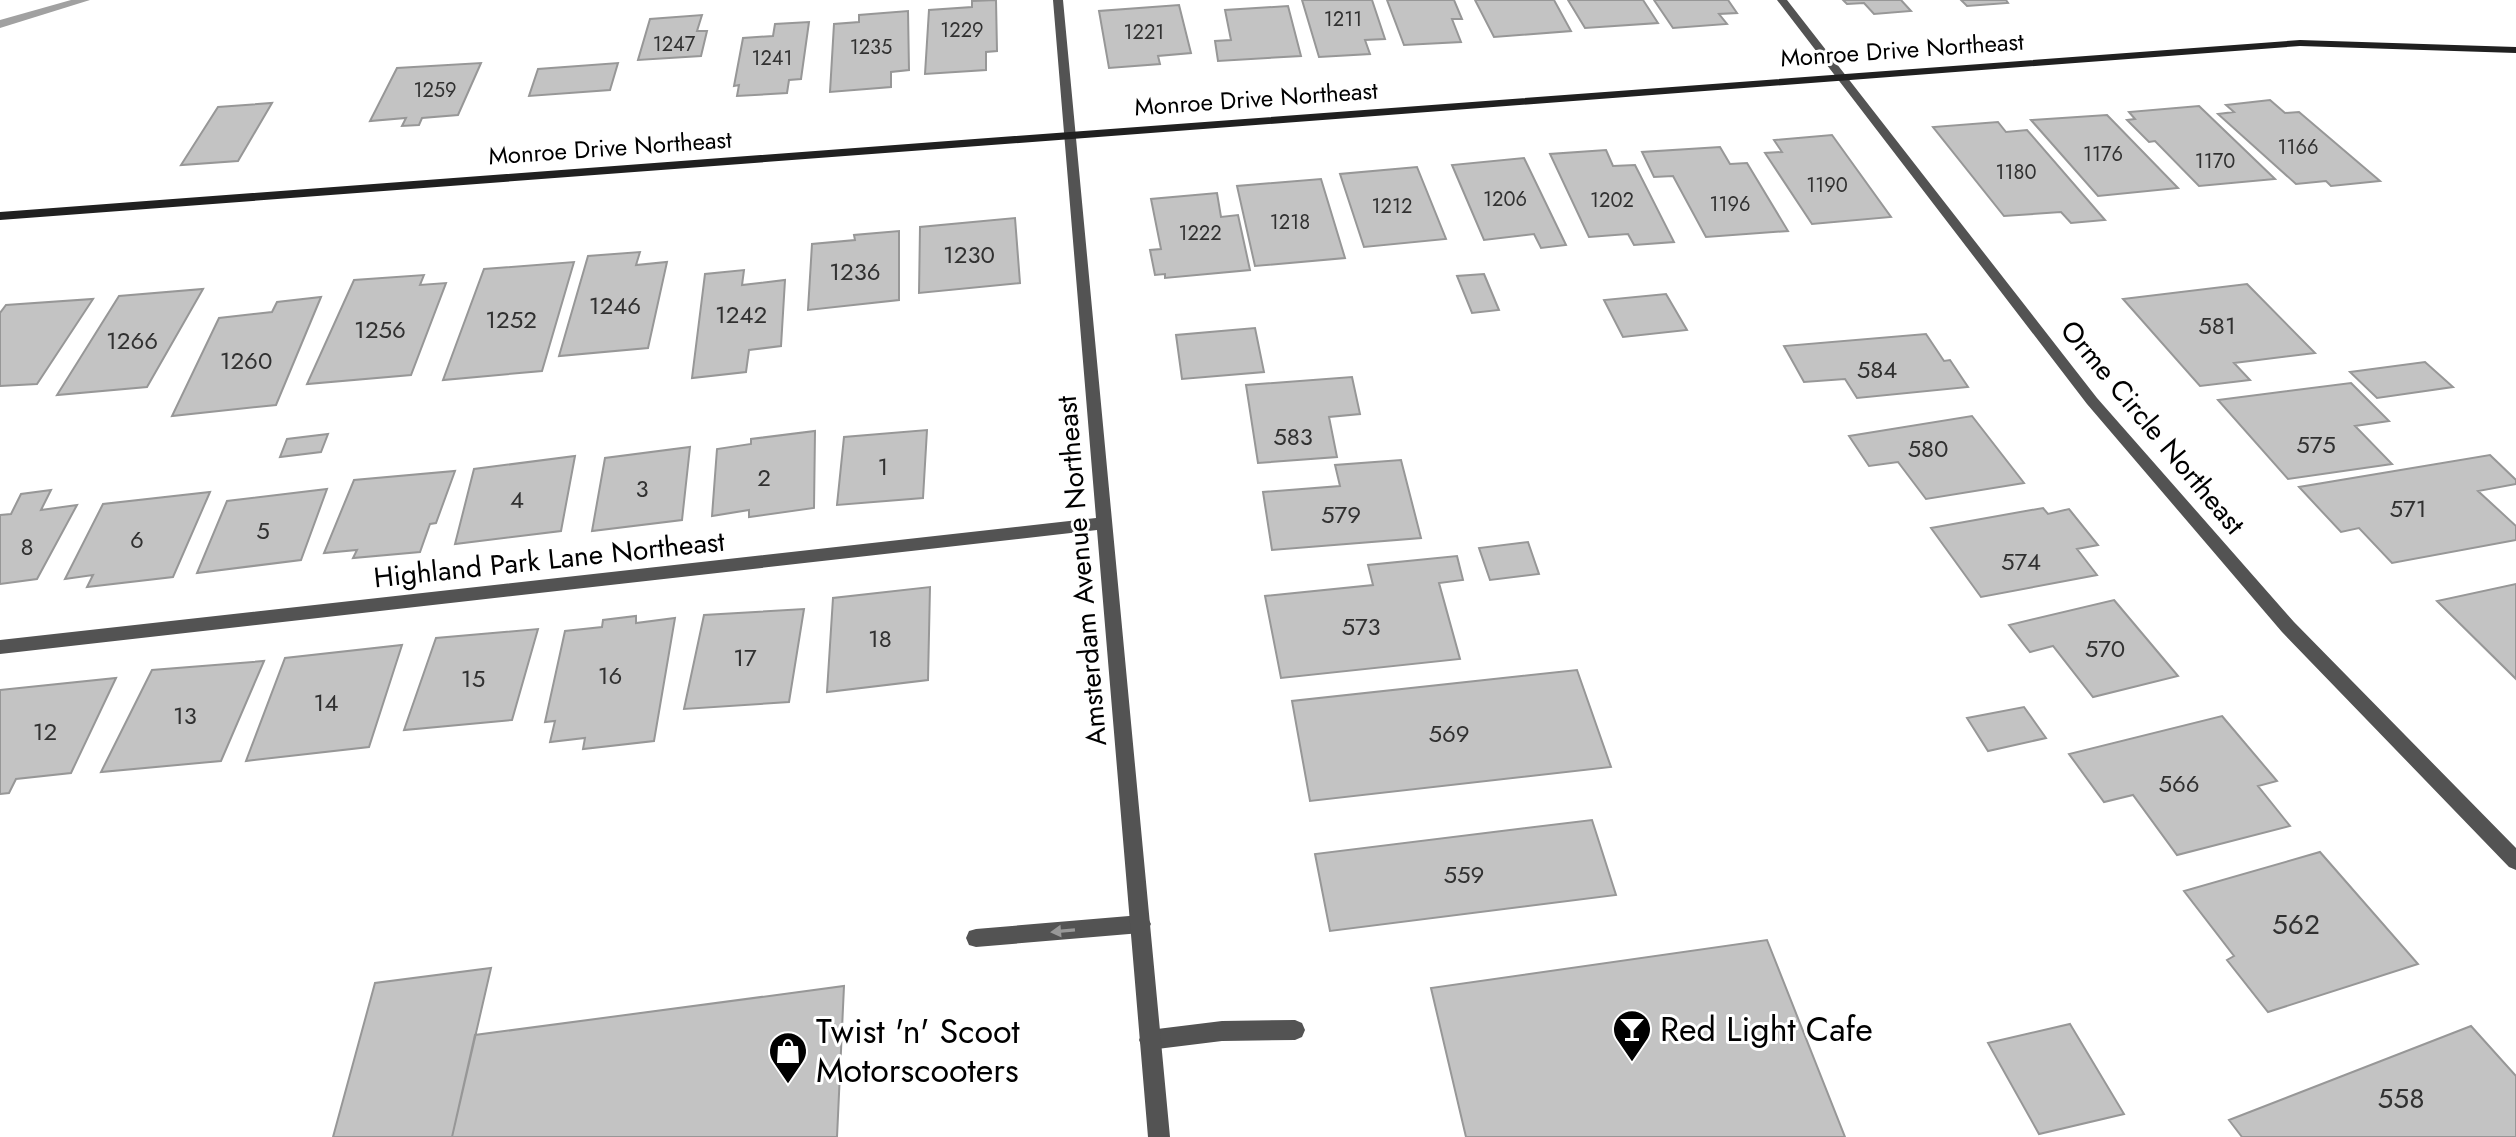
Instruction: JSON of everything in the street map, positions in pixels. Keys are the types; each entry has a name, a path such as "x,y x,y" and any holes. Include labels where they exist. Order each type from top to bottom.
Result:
{"main road":[{"name":"Monroe Drive Northeast","path":"0,216 2300,43 2516,50"}],"street":[{"name":"Amsterdam Avenue Northeast","path":"1058,0 1159,1137"},
{"name":"Orme Circle Northeast","path":"1782,0 1838,77 2092,401 2288,627 2516,861"},
{"name":"Highland Park Lane Northeast","path":"0,647 1105,523"},
{"path":"976,938 1141,924"},
{"path":"1149,1040 1222,1031 1295,1030"}],"building":[{"path":"996,0 997,51 986,52 986,70 925,74 929,10 972,7 972,1"},
{"path":"1302,0 1372,0 1385,39 1365,40 1370,54 1319,57"},
{"path":"1387,0 1454,0 1462,19 1452,19 1461,42 1404,45"},
{"path":"1475,0 1554,0 1571,31 1494,37"},
{"path":"1568,0 1643,0 1658,23 1585,28"},
{"path":"1654,0 1728,0 1737,13 1719,14 1727,24 1673,28"},
{"path":"1843,0 1901,0 1911,11 1874,14 1864,3 1847,4"},
{"path":"1961,0 2006,0 2008,3 1967,6"},
{"path":"1179,5 1191,53 1158,56 1160,64 1109,68 1099,11"},
{"path":"1288,6 1301,56 1218,61 1215,41 1231,40 1225,10"},
{"path":"908,11 909,70 891,72 891,87 830,92 834,24 859,22 859,15"},
{"path":"702,15 697,31 707,31 701,56 638,60 650,19"},
{"path":"809,22 801,79 789,80 787,93 737,96 739,85 734,86 743,38 773,36 775,24"},
{"path":"481,63 458,115 422,118 419,125 402,126 406,118 370,121 397,68"},
{"path":"618,63 610,90 529,96 538,69"},
{"path":"2270,100 2285,113 2299,112 2380,181 2331,186 2326,181 2296,184 2218,114 2234,112 2226,105"},
{"path":"272,103 238,161 181,165 218,107"},
{"path":"2199,106 2275,179 2199,186 2155,141 2149,142 2127,120 2135,119 2129,112"},
{"path":"2107,115 2178,188 2098,196 2031,120"},
{"path":"1998,122 2006,132 2027,130 2105,220 2071,223 2061,212 2004,216 1933,127"},
{"path":"1832,135 1891,217 1812,224 1765,153 1782,152 1774,140"},
{"path":"1720,147 1730,164 1747,163 1788,231 1706,237 1673,176 1654,177 1642,152"},
{"path":"1606,150 1613,166 1635,165 1674,242 1634,245 1628,234 1589,237 1550,154"},
{"path":"1524,158 1566,245 1541,248 1534,234 1484,240 1452,165"},
{"path":"1417,167 1446,239 1364,247 1340,174"},
{"path":"1321,179 1345,258 1255,266 1237,186"},
{"path":"1217,193 1221,217 1238,215 1250,270 1165,278 1165,274 1155,275 1150,250 1161,249 1151,199"},
{"path":"1015,218 1020,283 919,293 920,227"},
{"path":"899,231 899,300 808,310 812,244 855,240 854,235"},
{"path":"640,252 636,265 667,262 648,348 559,356 588,256"},
{"path":"574,262 542,371 443,380 484,269"},
{"path":"744,270 742,285 785,280 781,346 749,350 746,372 692,378 705,274"},
{"path":"1484,274 1499,310 1472,313 1457,276"},
{"path":"424,275 420,285 446,283 411,375 307,384 354,280"},
{"path":"2247,284 2315,353 2234,363 2250,380 2200,386 2123,299"},
{"path":"203,289 147,387 57,395 119,296"},
{"path":"1666,294 1687,330 1623,337 1604,300"},
{"path":"321,297 276,405 172,416 219,318 272,312 277,302"},
{"path":"93,299 37,384 0,386 0,313 6,305"},
{"path":"1255,328 1264,372 1182,379 1176,335"},
{"path":"1926,334 1944,361 1950,360 1968,387 1857,398 1845,379 1804,382 1784,346"},
{"path":"2425,362 2453,387 2377,398 2350,372"},
{"path":"1352,377 1360,414 1329,417 1337,457 1258,463 1246,385"},
{"path":"2351,383 2389,421 2355,426 2392,464 2288,479 2218,400"},
{"path":"1972,416 2024,483 1926,499 1898,462 1869,466 1849,436"},
{"path":"927,430 923,498 837,505 844,437"},
{"path":"815,431 814,508 749,517 749,510 712,516 717,449 751,444 751,439"},
{"path":"328,434 321,452 280,457 287,439"},
{"path":"690,447 682,520 592,531 605,458"},
{"path":"2490,455 2516,480 2516,484 2478,491 2516,526 2516,540 2392,563 2359,528 2341,532 2299,487"},
{"path":"575,456 561,531 455,544 474,469"},
{"path":"1401,460 1421,538 1272,550 1263,492 1340,486 1335,465"},
{"path":"455,471 436,523 430,524 420,552 353,558 357,550 324,553 354,480"},
{"path":"327,489 301,560 197,573 227,501"},
{"path":"51,490 41,510 77,505 37,579 0,584 0,515 11,514 21,494"},
{"path":"210,492 173,577 87,587 93,575 65,579 103,504"},
{"path":"2043,508 2048,514 2069,509 2098,545 2077,549 2097,575 1981,597 1931,528"},
{"path":"1528,542 1539,574 1490,580 1479,548"},
{"path":"1457,556 1463,580 1439,583 1460,659 1281,678 1265,596 1373,585 1368,565"},
{"path":"2516,584 2516,679 2437,601"},
{"path":"930,587 928,680 827,692 833,598"},
{"path":"2114,600 2178,676 2093,697 2053,646 2030,652 2009,625"},
{"path":"804,609 789,702 684,709 704,615"},
{"path":"636,616 636,623 675,618 654,741 583,749 585,738 550,742 555,721 545,722 565,631 602,627 603,620"},
{"path":"538,629 512,720 404,730 436,638"},
{"path":"402,645 369,747 246,761 285,658"},
{"path":"264,661 221,761 101,772 152,670"},
{"path":"1577,670 1611,767 1310,801 1292,701"},
{"path":"116,678 71,773 16,779 9,793 0,794 0,690"},
{"path":"2024,707 2046,738 1988,751 1967,718"},
{"path":"2222,716 2277,781 2258,786 2290,826 2177,855 2133,795 2104,802 2069,754"},
{"path":"1592,820 1616,895 1330,931 1315,854"},
{"path":"2320,852 2418,964 2268,1012 2227,960 2234,956 2184,891"},
{"name":"Red Light Cafe","path":"1767,940 1845,1137 1466,1137 1431,988"},
{"path":"491,968 452,1137 333,1137 375,983"},
{"path":"844,986 837,1137 452,1137 475,1035"},
{"path":"2070,1024 2124,1114 2039,1134 1988,1043"},
{"path":"2471,1026 2516,1076 2516,1137 2242,1137 2229,1120"}],"waterway":[{"path":"0,24 84,0"}],"place":[{"name":"Red Light Cafe","path":"1632,1063"},
{"name":"Twist 'n' Scoot Motorscooters","path":"788,1085"}]}
